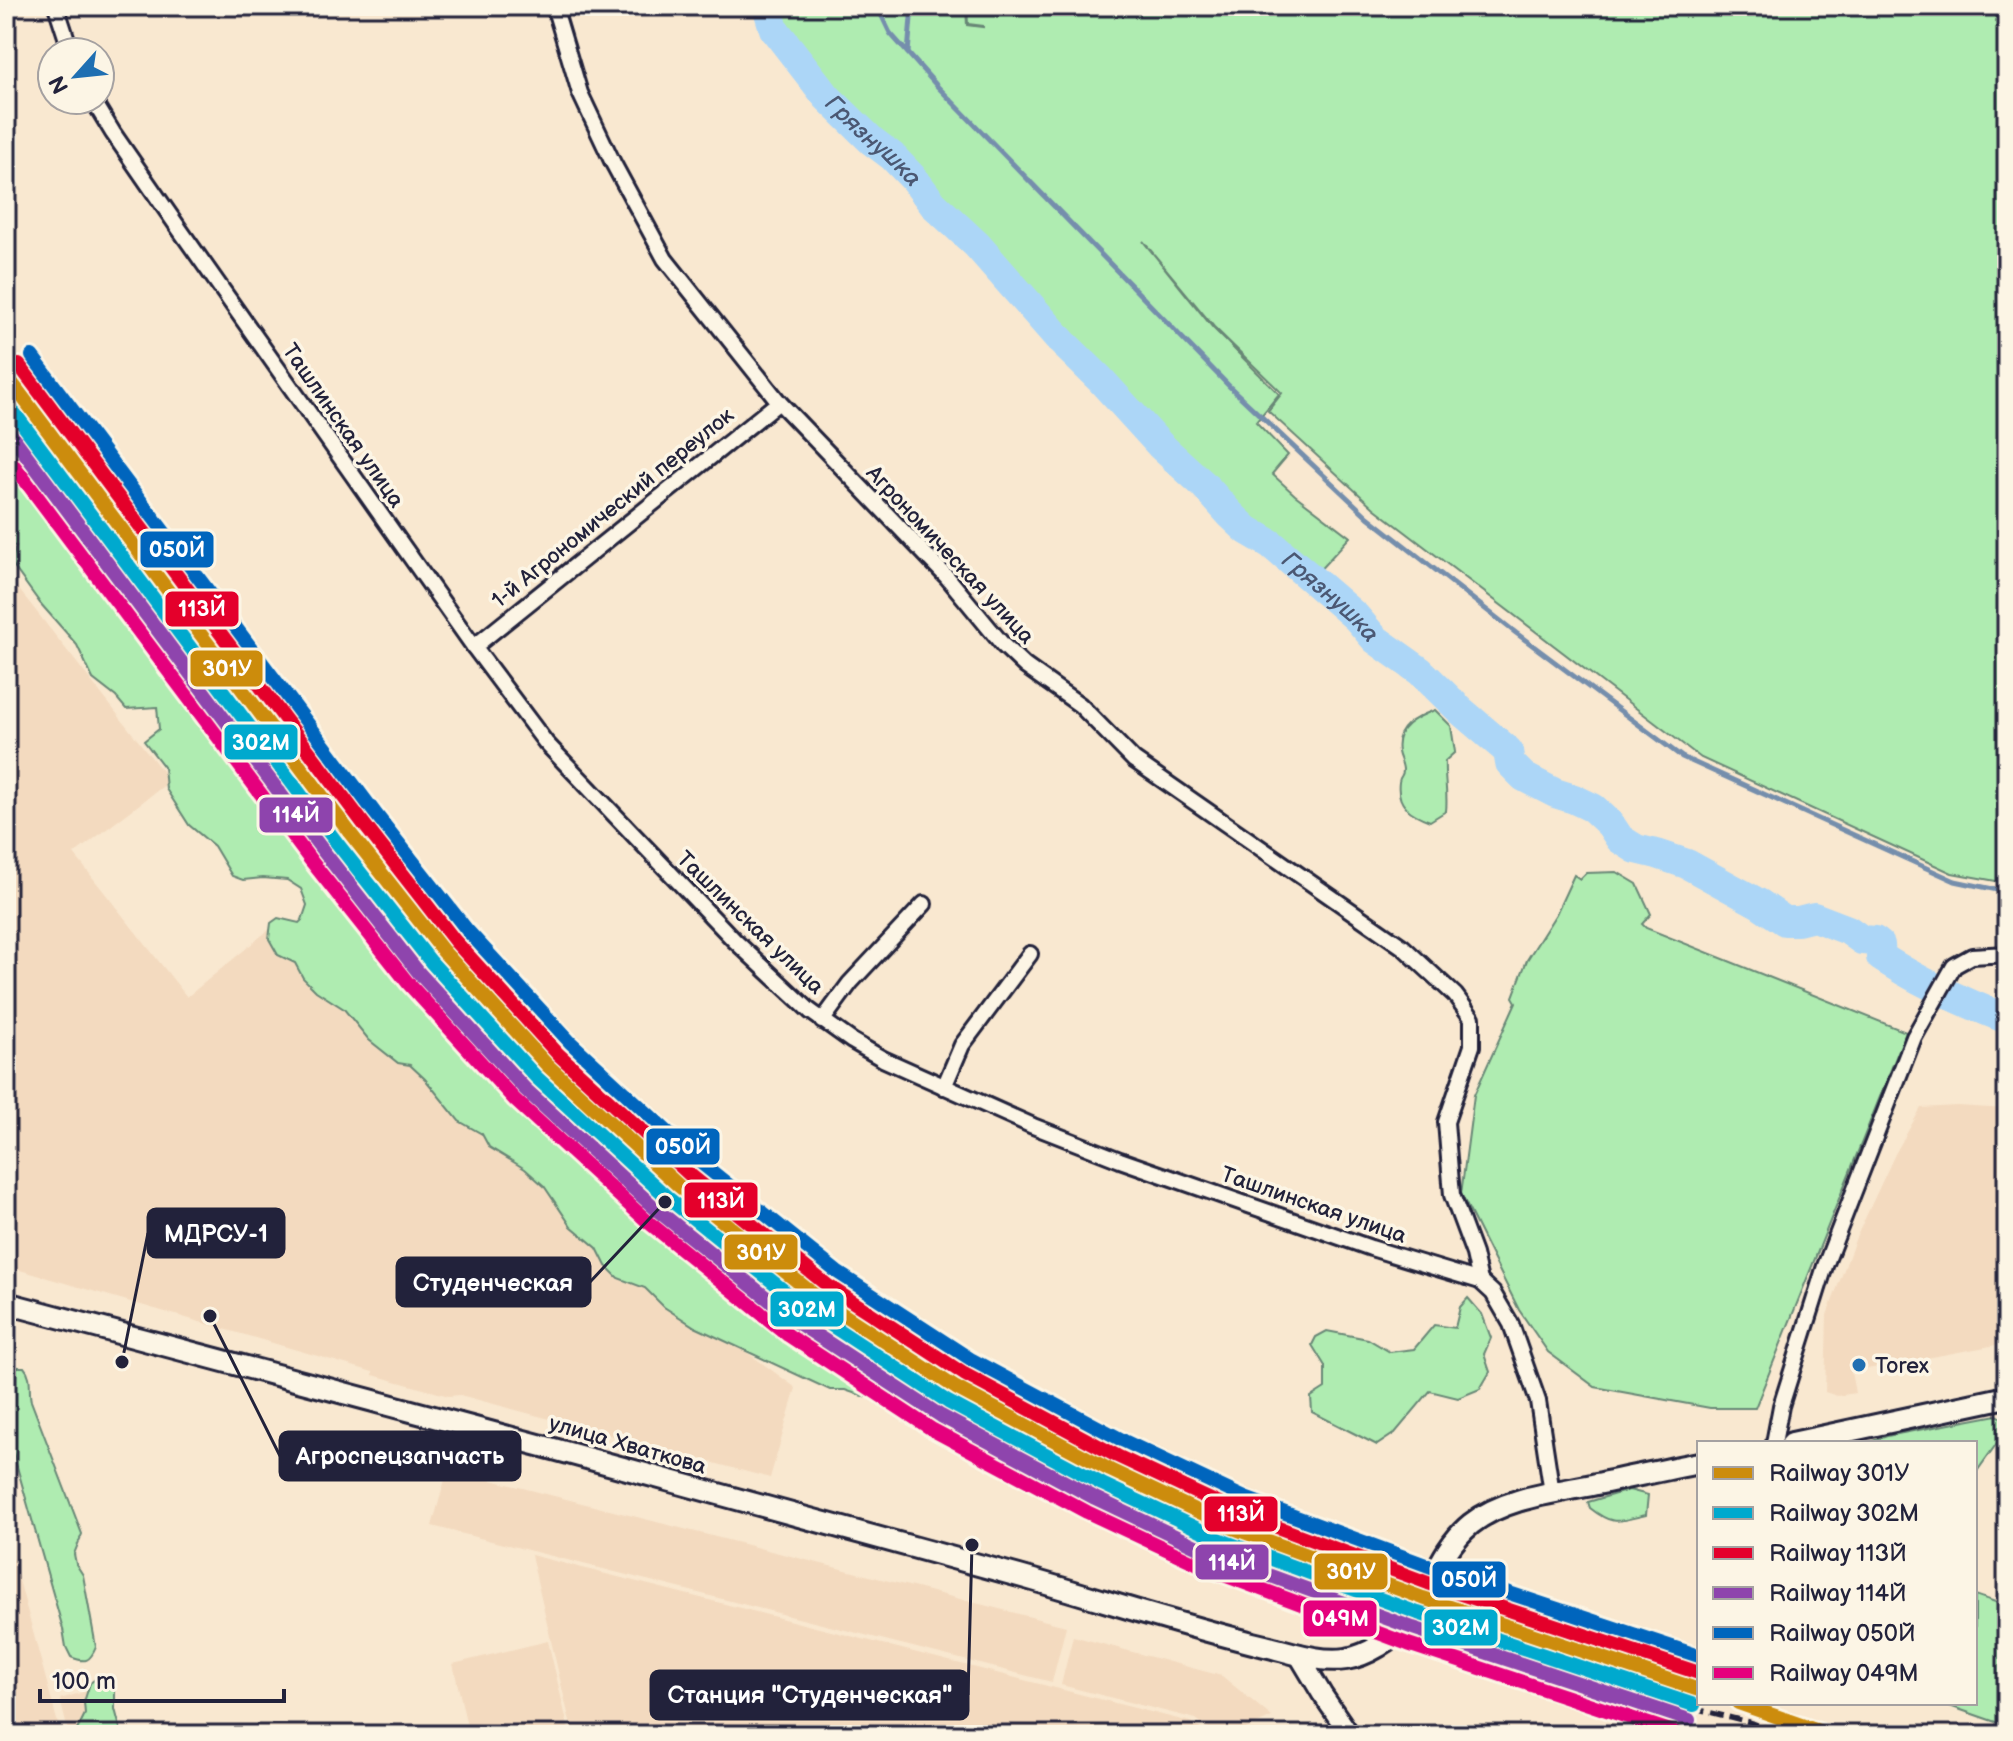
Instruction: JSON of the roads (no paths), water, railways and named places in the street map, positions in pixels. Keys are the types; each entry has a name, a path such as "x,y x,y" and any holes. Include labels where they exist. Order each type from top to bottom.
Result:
{"main road":[{"name":"улица Хваткова","path":"6,1303 497,1432 1235,1638 1330,1660 1350,1659 1387,1642 1419,1607 1448,1549 1470,1524 1497,1508 1552,1493 1697,1463"},
{"path":"1801,1441 2007,1397"}],"street":[{"path":"56,6 66,36"},
{"name":"Агрономическая улица","path":"554,6 580,93 613,163 665,259 779,402 947,577 1003,645 1025,666 1080,705 1134,760 1403,947 1455,995 1472,1018 1472,1046 1446,1122 1452,1195 1474,1254 1480,1281"},
{"name":"Ташлинская улица","path":"103,116 474,647 546,743 735,941 822,1021 883,1059 1033,1126 1371,1248 1480,1281"},
{"name":"1-й Агрономический переулок","path":"474,647 779,402"},
{"path":"822,1021 850,983 924,904"},
{"path":"944,1087 962,1045 1030,954"},
{"path":"1774,1441 1781,1406 1825,1266 1914,1037 1954,966 1972,956 2007,954"},
{"path":"1480,1281 1493,1293 1511,1324 1538,1401 1552,1493"},
{"path":"1298,1654 1350,1735"}],"waterway":[{"name":"Грязнушка","path":"767,6 774,29 827,97 892,156 933,204 977,245 1063,343 1161,446 1247,530 1271,544 1356,617 1375,639 1420,671 1508,751 1510,763 1524,777 1593,808 1620,839 1636,849 1687,864 1785,921 1814,917 1848,930 1862,940 1875,941 1880,945 1881,957 1896,966 1942,991 2007,1019"},
{"path":"877,6 890,33 938,87 1230,387 1368,517 1682,757 1955,881 2007,892"},
{"path":"908,53 912,6"}],"railway":[{"path":"1467,1625 1500,1638 1540,1660"},
{"path":"1520,1661 1753,1723 1784,1735"},
{"path":"1584,1686 1650,1735"}],"rail line":[{"name":"050Й","path":"32,356 375,813 467,930 570,1042 700,1162 837,1272 972,1360 1124,1441 1245,1498 1434,1568 1697,1655"},
{"name":"113Й","path":"19,365 455,941 558,1054 689,1174 827,1285 964,1374 1117,1456 1239,1513 1428,1583 1697,1672"},
{"name":"301У","path":"6,375 350,833 443,951 547,1065 679,1186 818,1298 956,1388 1110,1470 1233,1528 1423,1598 1697,1689"},
{"name":"302М","path":"6,402 337,843 431,962 536,1077 668,1198 808,1310 948,1402 1102,1484 1226,1542 1418,1613 1694,1705"},
{"name":"114Й","path":"6,428 324,852 419,973 525,1089 657,1210 798,1323 941,1416 1095,1498 1219,1557 1413,1628 1689,1720"},
{"name":"049М","path":"6,455 312,862 408,983 515,1100 647,1221 788,1335 933,1430 1087,1512 1213,1571 1408,1644 1682,1735"},
{"name":"301У","path":"1744,1705 1830,1735"}],"place":[{"name":"Студенческая","path":"665,1202"},
{"name":"Агроспецзапчасть","path":"210,1316"},
{"name":"МДРСУ-1","path":"122,1362"},
{"name":"Torex","path":"1859,1365"},
{"name":"Станция \"Студенческая\"","path":"972,1545"}]}
